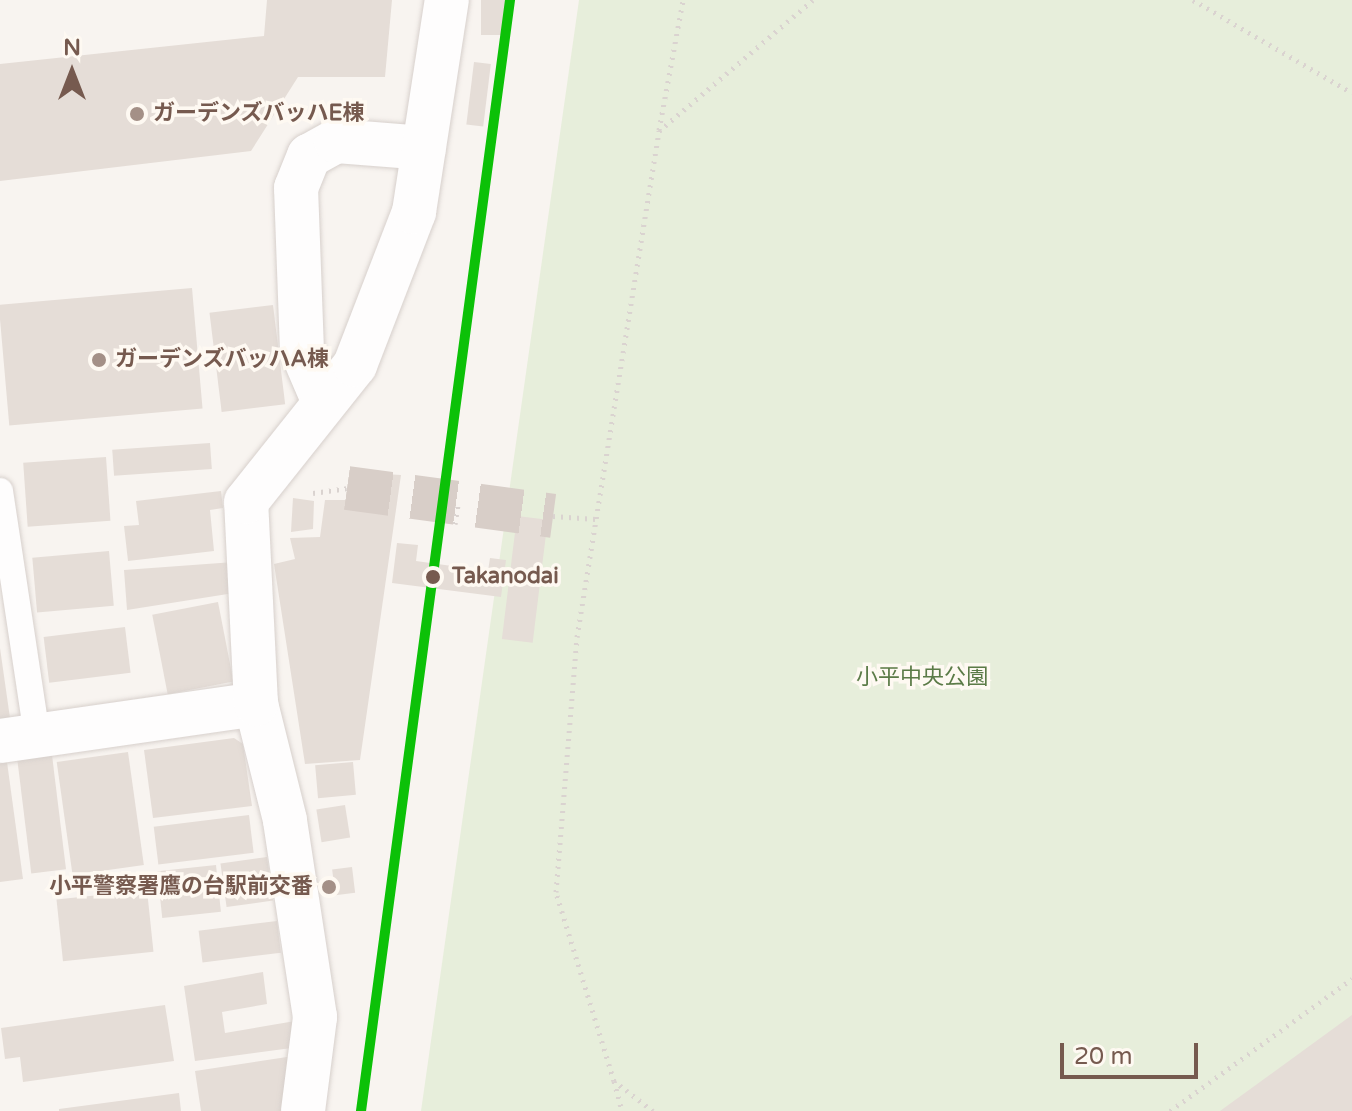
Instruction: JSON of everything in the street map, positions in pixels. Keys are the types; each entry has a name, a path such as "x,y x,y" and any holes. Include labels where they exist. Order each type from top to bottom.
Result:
{"street":[{"path":"303,1111 315,1017 285,820 256,704 246,502 323,400 355,365 414,212 447,0"},
{"path":"323,400 302,351 296,188 309,156 336,141 424,148"},
{"path":"18,738 256,704"}],"lane":[{"path":"0,491 18,738"}],"path":[{"path":"622,1111 556,892 577,637 683,0"},
{"path":"659,131 813,0"},
{"path":"1193,0 1352,93"},
{"path":"455,524 458,504"},
{"path":"553,516 596,519"},
{"path":"1170,1111 1352,979"},
{"path":"614,1081 653,1111"}],"green space":[{"name":"小平中央公園","path":"579,0 1352,0 1352,1111 421,1111"}],"building":[{"name":"ガーデンズバッハE棟","path":"267,0 392,0 385,77 298,77 251,151 0,181 0,64 264,36"},
{"path":"481,0 506,0 506,35 481,35"},
{"path":"474,62 491,64 483,127 466,125"},
{"name":"ガーデンズバッハA棟","path":"192,288 203,409 9,425 0,305"},
{"path":"273,305 285,404 222,412 209,313"},
{"path":"210,443 212,469 114,476 112,450"},
{"path":"106,457 110,521 28,527 23,463"},
{"path":"352,472 401,475 360,760 305,764 274,564 295,559 290,538 320,537 325,500 349,500"},
{"path":"221,491 223,508 210,510 214,551 128,561 124,526 139,525 136,501"},
{"path":"293,498 314,501 313,529 291,532"},
{"path":"517,516 548,520 533,643 502,639"},
{"path":"397,543 418,545 416,561 488,571 490,558 506,560 501,597 392,583"},
{"path":"109,551 114,606 37,613 32,558"},
{"path":"234,562 234,593 127,610 124,570"},
{"path":"218,602 233,682 168,694 152,615"},
{"path":"125,627 131,673 49,683 44,637"},
{"path":"0,648 10,718 0,719"},
{"path":"234,738 243,744 252,806 153,818 144,750"},
{"path":"128,752 144,865 73,875 57,762"},
{"path":"52,755 66,869 31,873 17,759"},
{"path":"7,762 23,879 0,882 0,763"},
{"path":"353,762 356,795 318,798 315,765"},
{"path":"345,805 350,838 322,842 316,810"},
{"path":"249,815 254,853 158,864 154,827"},
{"path":"267,857 273,901 227,907 220,864"},
{"path":"216,865 221,912 162,918 157,871"},
{"path":"352,867 355,893 335,895 332,869"},
{"path":"147,890 153,952 63,961 56,900"},
{"path":"277,921 281,953 202,962 199,931"},
{"path":"263,972 267,1004 222,1012 225,1033 301,1020 299,1047 195,1061 184,986"},
{"path":"165,1005 174,1061 23,1082 20,1057 5,1059 1,1028"},
{"path":"1352,1015 1352,1111 1220,1111"},
{"path":"300,1055 291,1111 201,1111 195,1071"},
{"path":"179,1093 181,1111 59,1111 59,1109"}],"tunnel":[{"path":"347,488 553,516"}],"transit line":[{"path":"361,1111 510,0"}],"place":[{"name":"ガーデンズバッハE棟","path":"137,114"},
{"name":"ガーデンズバッハA棟","path":"99,360"},
{"name":"Takanodai","path":"433,577"},
{"name":"小平警察署鷹の台駅前交番","path":"329,887"}]}
